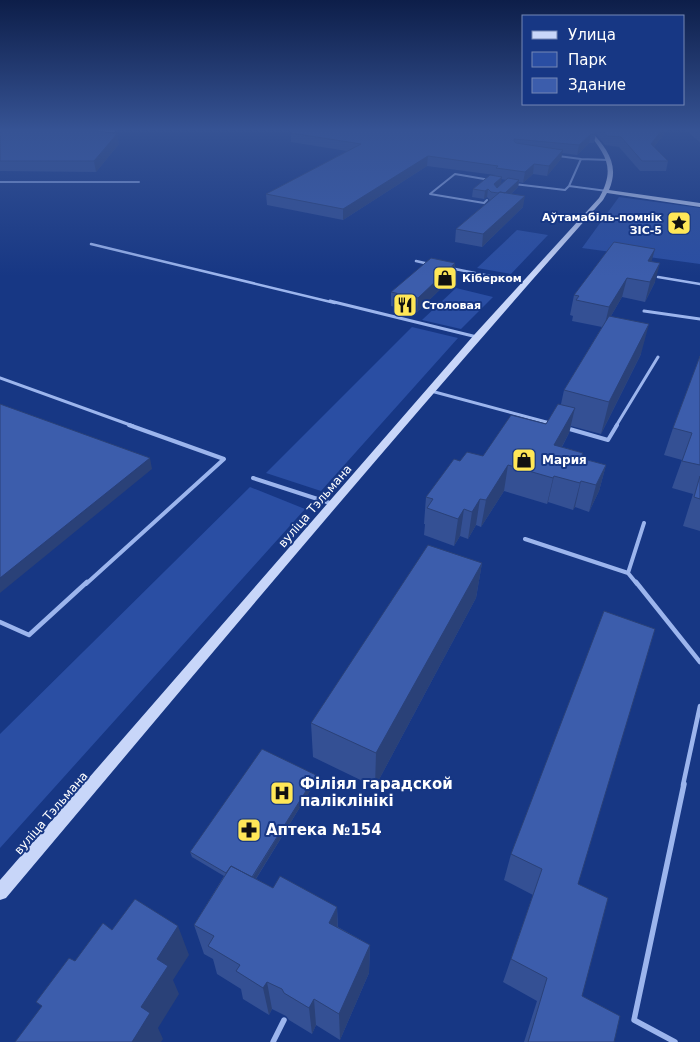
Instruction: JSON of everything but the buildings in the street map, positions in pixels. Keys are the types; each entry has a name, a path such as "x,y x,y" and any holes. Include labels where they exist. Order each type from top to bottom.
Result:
{"main road":[{"path":"611,179 607,191 700,205"},
{"name":"вуліца Тэльмана","path":"0,892 332,504 607,191"}],"lane":[{"path":"449,179 430,194 484,203 487,200"},
{"path":"480,179 498,182"},
{"path":"506,183 552,190 565,190 572,179"},
{"path":"0,182 139,182"},
{"path":"569,186 607,191"},
{"path":"91,244 477,337"},
{"path":"416,261 436,265"},
{"path":"445,267 525,283"},
{"path":"658,277 700,284"},
{"path":"644,311 700,319"},
{"path":"562,427 608,440 658,356"},
{"path":"0,378 224,459 29,635 0,622"},
{"path":"431,391 552,424"},
{"path":"253,478 332,504"},
{"path":"628,573 644,523"},
{"path":"524,539 628,573 700,662"},
{"path":"675,1042 634,1020 700,706"},
{"path":"273,1042 284,1020"}],"green space":[{"path":"619,197 700,208 700,264 582,248"},
{"path":"517,230 548,235 511,274 477,268"},
{"path":"456,288 493,297 461,329 422,320"},
{"path":"412,327 458,338 321,491 266,473"},
{"path":"250,487 305,509 0,848 0,734"}],"place":[{"name":"Аўтамабіль-помнік ЗІС-5","path":"679,223"},
{"name":"Кіберком","path":"445,278"},
{"name":"Столовая","path":"405,305"},
{"name":"Мария","path":"524,460"},
{"name":"Філіял гарадской паліклінікі","path":"282,793"},
{"name":"Аптека №154","path":"249,830"}]}
